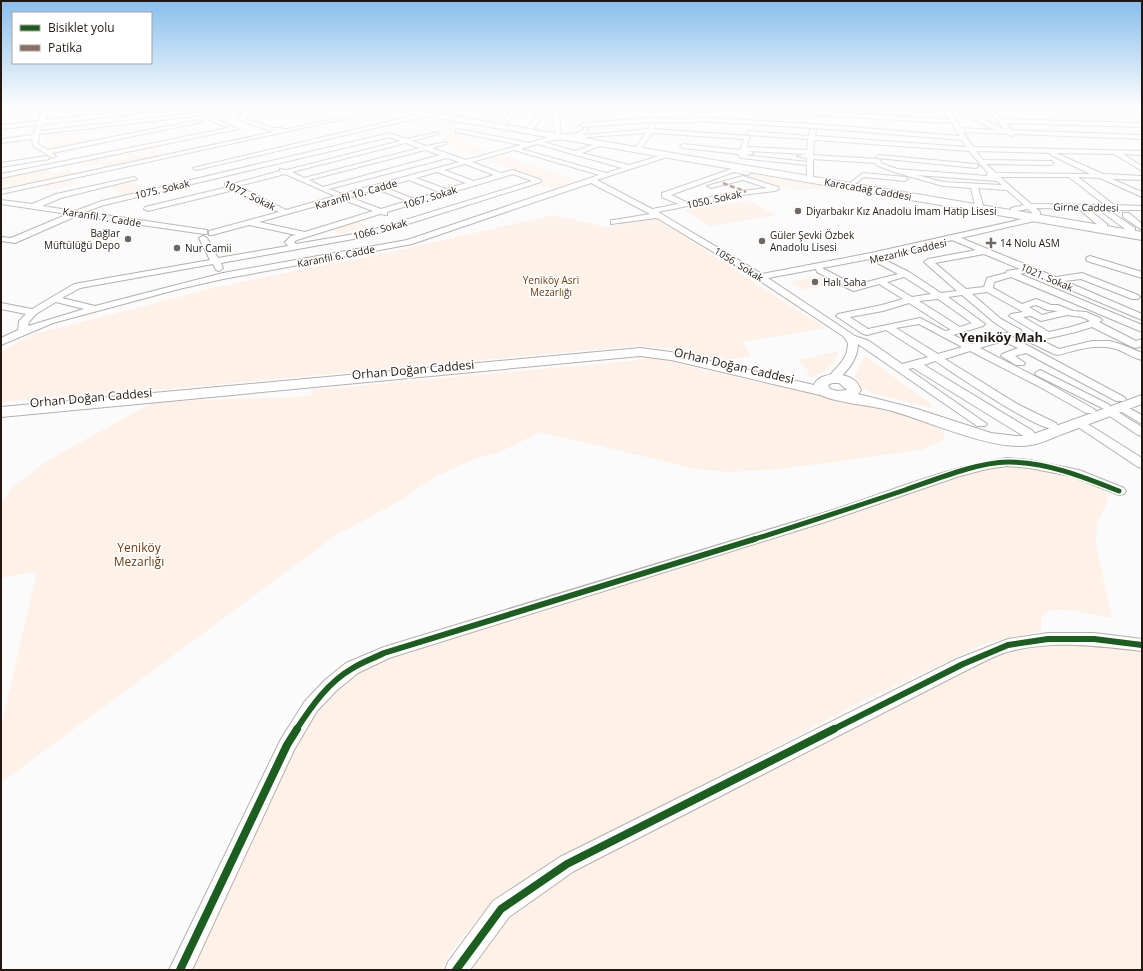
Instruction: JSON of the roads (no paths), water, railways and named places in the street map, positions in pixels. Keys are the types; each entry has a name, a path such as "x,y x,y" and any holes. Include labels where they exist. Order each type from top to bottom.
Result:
{"highway":[{"name":"Karacadağ Caddesi","path":"652,151 1042,217 1142,236"},
{"name":"Karacadağ Caddesi","path":"659,151 810,175 1014,210 1042,217 1104,226 1139,228"}],"main road":[{"name":"Orhan Doğan Caddesi","path":"1,406 645,348 672,352 784,378 836,382"},
{"path":"1,412 640,352 836,382 874,397 974,428 1003,435 1018,436 1029,434 1090,411 1142,399"},
{"path":"836,382 841,396 891,407 978,433 1012,441 1030,441 1079,423 1142,390"}],"street":[{"path":"1,176 120,151"},
{"name":"1077. Sokak","path":"167,151 189,165 287,212"},
{"path":"1,192 191,151"},
{"path":"189,165 249,156 268,151"},
{"name":"1075. Sokak","path":"1,239 12,241 93,206 318,151"},
{"path":"340,151 446,192"},
{"path":"148,209 364,151"},
{"path":"303,180 413,151"},
{"path":"436,151 501,176"},
{"name":"Karanfil 10. Cadde","path":"204,235 508,151"},
{"path":"525,151 556,159 606,175"},
{"path":"573,151 628,167"},
{"path":"671,154 675,151"},
{"path":"698,157 704,151"},
{"path":"742,151 740,156 756,159 792,151"},
{"path":"810,175 812,151"},
{"path":"853,151 979,166 1090,170"},
{"path":"911,151 911,156"},
{"path":"936,151 938,158"},
{"path":"969,151 979,166 985,187"},
{"path":"998,151 1004,157"},
{"path":"1017,151 1025,158"},
{"path":"1021,151 1042,153 1142,153"},
{"path":"45,152 86,174"},
{"path":"322,189 388,170 461,152"},
{"path":"556,159 577,152"},
{"path":"1115,152 1140,167"},
{"path":"979,166 1004,157 1025,158 1042,153 1090,170 1142,195"},
{"path":"1042,153 1060,170 1114,207 1139,228"},
{"path":"1134,153 1142,157"},
{"name":"Karanfil 6. Cadde","path":"1,342 50,321 223,276 409,242 628,167 671,154"},
{"path":"878,154 938,158 979,166 1010,188 1042,217"},
{"path":"878,154 878,164 921,179 943,184 1010,188"},
{"path":"249,156 268,163 322,189 406,222"},
{"path":"1,165 54,157"},
{"path":"896,171 1051,163"},
{"path":"116,168 157,190"},
{"path":"675,200 711,186 743,178 743,176 748,173 734,170 665,195 675,200 686,205"},
{"path":"439,171 475,184"},
{"name":"1066. Sokak","path":"32,312 77,286 367,234 539,181 513,172 501,176"},
{"path":"853,183 863,175 921,179"},
{"path":"994,176 1069,175 1102,176 1142,180"},
{"name":"1067. Sokak","path":"293,247 289,242 290,240 501,176"},
{"name":"1050. Sokak","path":"614,222 746,192 775,188 743,178"},
{"name":"1056. Sokak","path":"591,180 656,213 762,279 851,338 866,343 950,404 981,424"},
{"path":"1120,185 1142,180"},
{"path":"32,207 59,196 104,186 140,182"},
{"path":"723,183 746,192"},
{"path":"104,186 125,198"},
{"path":"974,186 979,204"},
{"path":"378,187 415,202"},
{"path":"456,190 511,208"},
{"path":"1114,191 1142,192"},
{"path":"1127,200 1141,209"},
{"name":"Karanfil 7. Cadde","path":"1,202 204,235"},
{"name":"Karanfil 7. Cadde","path":"1,206 72,214"},
{"name":"Girne Caddesi","path":"1014,210 1030,206 1080,206 1141,209"},
{"path":"1080,206 1104,226"},
{"path":"1099,207 1139,228"},
{"name":"Mezarlık Caddesi","path":"762,279 820,270 1042,217"},
{"path":"360,219 409,242"},
{"path":"250,223 306,235"},
{"path":"204,235 223,276"},
{"name":"1021. Sokak","path":"955,238 1142,317"},
{"path":"985,251 928,262 998,321 1016,332 1058,352 1088,344 1103,343 1124,348 1142,358"},
{"path":"874,257 906,274 980,324 958,330 947,334 946,336"},
{"name":"Mezarlık Caddesi","path":"762,279 874,257"},
{"path":"1090,259 1142,276"},
{"path":"988,289 990,280 1010,273 1029,269"},
{"path":"820,270 854,288 906,274"},
{"path":"1010,273 1142,329"},
{"path":"1056,280 1082,276 1139,296"},
{"path":"1071,278 1122,299"},
{"path":"880,281 958,330"},
{"path":"920,321 867,332 841,316 883,308 910,300 988,289 1041,318 1068,312"},
{"path":"1021,307 1058,294"},
{"path":"1108,302 1139,296"},
{"path":"53,299 95,309"},
{"path":"1036,302 1050,308 1055,307 1075,314 1083,314 1140,343"},
{"path":"1,306 32,312"},
{"path":"883,308 905,320 920,321 946,336 1042,384 1090,411"},
{"path":"23,332 24,321 32,312"},
{"path":"1032,313 1014,316 1048,335"},
{"path":"1031,339 1073,330 1093,323 1140,343"},
{"path":"887,327 1015,406 1052,426"},
{"path":"900,368 971,348 1016,332"},
{"path":"1004,337 1026,349 1113,406 1142,432"},
{"path":"836,382 846,365 852,349 851,338"},
{"path":"1124,348 1140,343"},
{"path":"1026,349 1006,356 1142,420"},
{"path":"916,364 1029,434"},
{"path":"1079,423 1142,464"},
{"path":"180,970 287,745 311,706 331,685 352,668 384,653 820,519 955,473 1007,462 1029,464 1074,473 1118,490"},
{"path":"456,970 501,909 567,864 963,664 1008,645 1048,639 1094,639 1142,645"}],"place":[{"name":"Diyarbakır Kız Anadolu İmam Hatip Lisesi","path":"798,211"},
{"name":"Bağlar Müftülüğü Depo","path":"128,239"},
{"name":"Güler Şevki Özbek Anadolu Lisesi","path":"762,241"},
{"name":"14 Nolu ASM","path":"991,243"},
{"name":"Nur Camii","path":"177,248"},
{"name":"Halı Saha","path":"815,282"}],"district":[{"name":"Yeniköy Mah.","path":"1003,337"}],"park label":[{"name":"Yeniköy Asri Mezarlığı","path":"551,286"},
{"name":"Yeniköy Mezarlığı","path":"139,555"}]}
